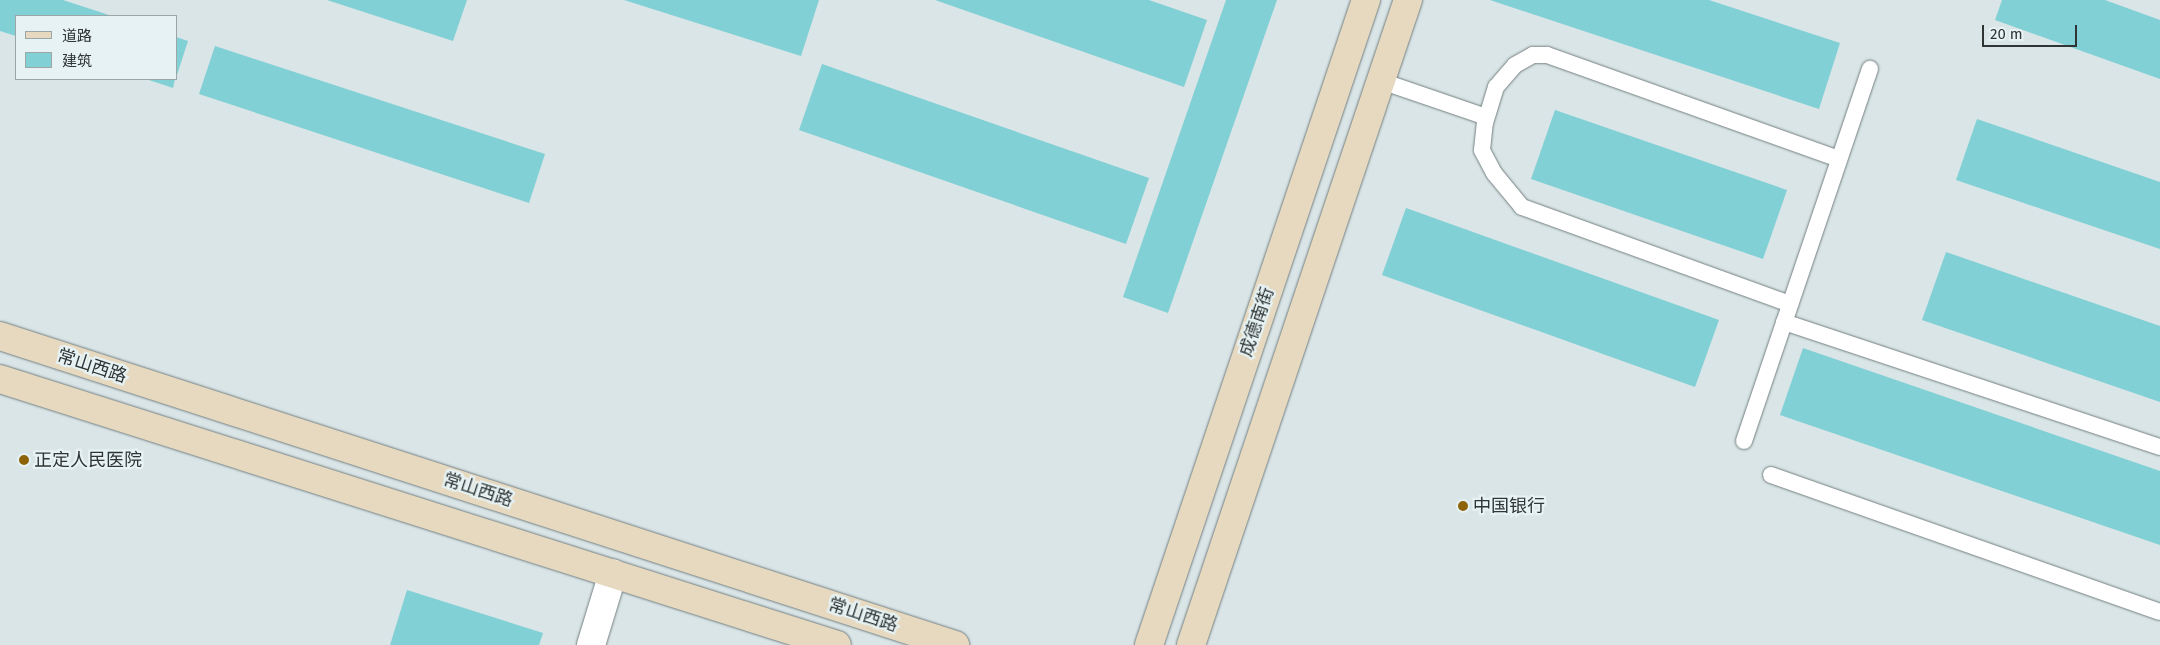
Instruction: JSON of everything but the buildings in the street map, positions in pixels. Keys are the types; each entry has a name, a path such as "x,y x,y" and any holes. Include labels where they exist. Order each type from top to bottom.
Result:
{"main road":[{"name":"成德南街","path":"1149,645 1366,0"},
{"path":"1191,645 1408,0"},
{"name":"常山西路","path":"0,336 955,645"},
{"name":"常山西路","path":"0,379 837,645"}],"street":[{"path":"591,645 613,573"}],"lane":[{"path":"1790,304 1522,207 1494,173 1482,150 1486,117 1496,87 1515,66 1532,55 1547,55 1839,158"},
{"path":"1744,441 1870,69"},
{"path":"1381,81 1486,117"},
{"path":"1784,322 2160,447"},
{"path":"1771,475 2160,612"}],"place":[{"name":"正定人民医院","path":"24,460"},
{"name":"中国银行","path":"1463,506"}]}
